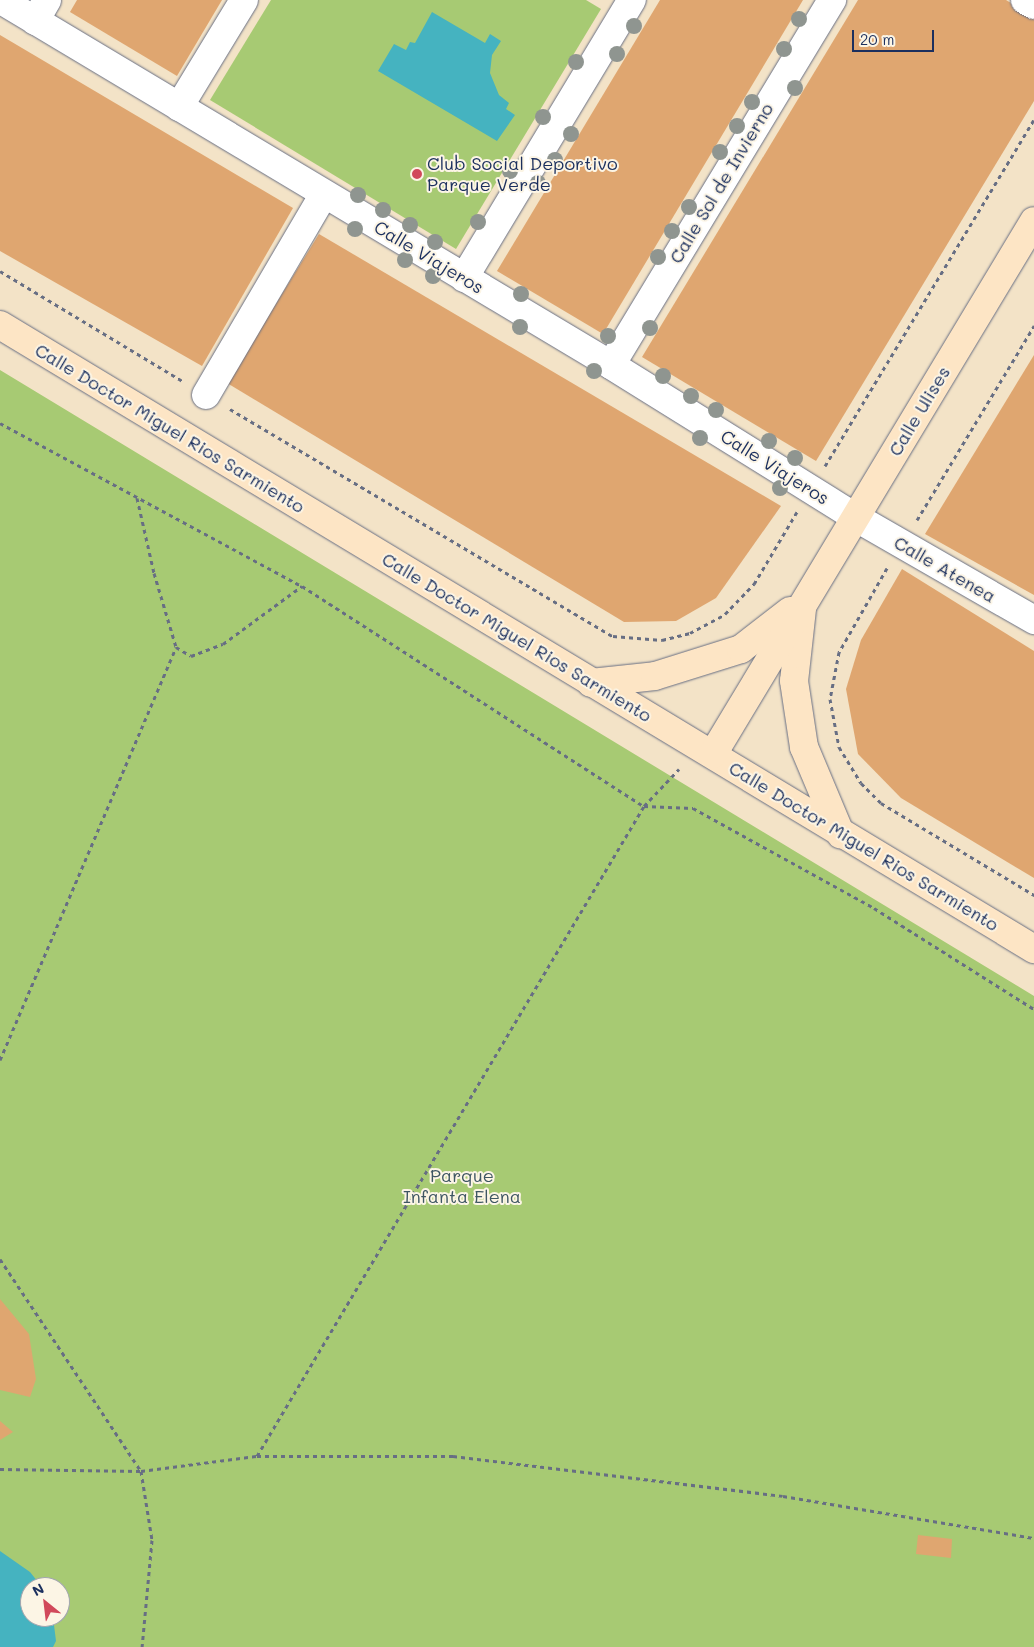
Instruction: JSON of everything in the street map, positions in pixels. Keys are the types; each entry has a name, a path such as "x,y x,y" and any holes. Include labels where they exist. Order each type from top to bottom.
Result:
{"main road":[{"name":"Calle Ulises","path":"713,754 803,600 1034,221"},
{"name":"Calle Doctor Miguel Rios Sarmiento","path":"0,325 591,683 713,754 841,835 1034,949"},
{"name":"Calle Ulises","path":"591,683 655,676 742,649 803,600"},
{"name":"Calle Ulises","path":"803,600 794,682 804,747 841,835"}],"street":[{"name":"Calle Viajeros","path":"1,0 41,10 179,107 611,365 855,517"},
{"path":"179,107 244,0"},
{"name":"Calle Sol de Invierno","path":"611,365 832,0"},
{"path":"1025,0 1034,5"},
{"path":"464,278 623,3"},
{"path":"206,395 324,194"},
{"name":"Calle Atenea","path":"855,517 1034,620"}],"path":[{"path":"0,271 613,636 662,640 690,633 725,614 754,584 1034,120"},
{"path":"1034,326 839,652 830,699 839,747 861,783 881,803 1034,895"},
{"path":"0,423 302,586 644,806 693,808 874,908 1034,1008"},
{"path":"0,1060 176,647 154,573 136,498"},
{"path":"176,647 191,656 223,644 302,586"},
{"path":"257,1456 644,806 679,769"},
{"path":"0,1259 141,1471 152,1540 142,1647"},
{"path":"0,1469 141,1471 257,1456 453,1456 783,1496 1034,1538"}],"green space":[{"name":"Club Social Deportivo Parque Verde","path":"271,0 586,0 601,9 456,249 210,100"},
{"name":"Parque Infanta Elena","path":"0,370 1034,996 1034,1647 0,1647"}],"water":[{"path":"432,12 485,43 490,34 501,41 492,55 490,73 499,95 509,103 506,109 515,115 497,141 378,71 394,44 406,50 410,42 415,43"},
{"path":"0,1551 30,1572 34,1577 20,1577 20,1627 54,1627 56,1641 53,1647 0,1647"}],"building":[{"path":"77,0 222,0 177,76 70,12"},
{"path":"660,0 803,0 603,334 497,271"},
{"path":"858,0 1006,0 1034,17 1034,101 816,461 642,357"},
{"path":"0,35 293,208 202,366 0,251"},
{"path":"319,234 781,506 716,598 676,621 624,622 227,383"},
{"path":"1034,355 1034,595 925,534"},
{"path":"902,569 1034,651 1034,878 901,798 858,754 846,689 861,640"},
{"path":"0,1299 29,1334 36,1379 30,1397 0,1390"},
{"path":"0,1421 13,1432 0,1440"},
{"path":"918,1535 952,1539 951,1558 916,1554"}],"place":[{"name":"Club Social Deportivo Parque Verde","path":"417,174"}]}
